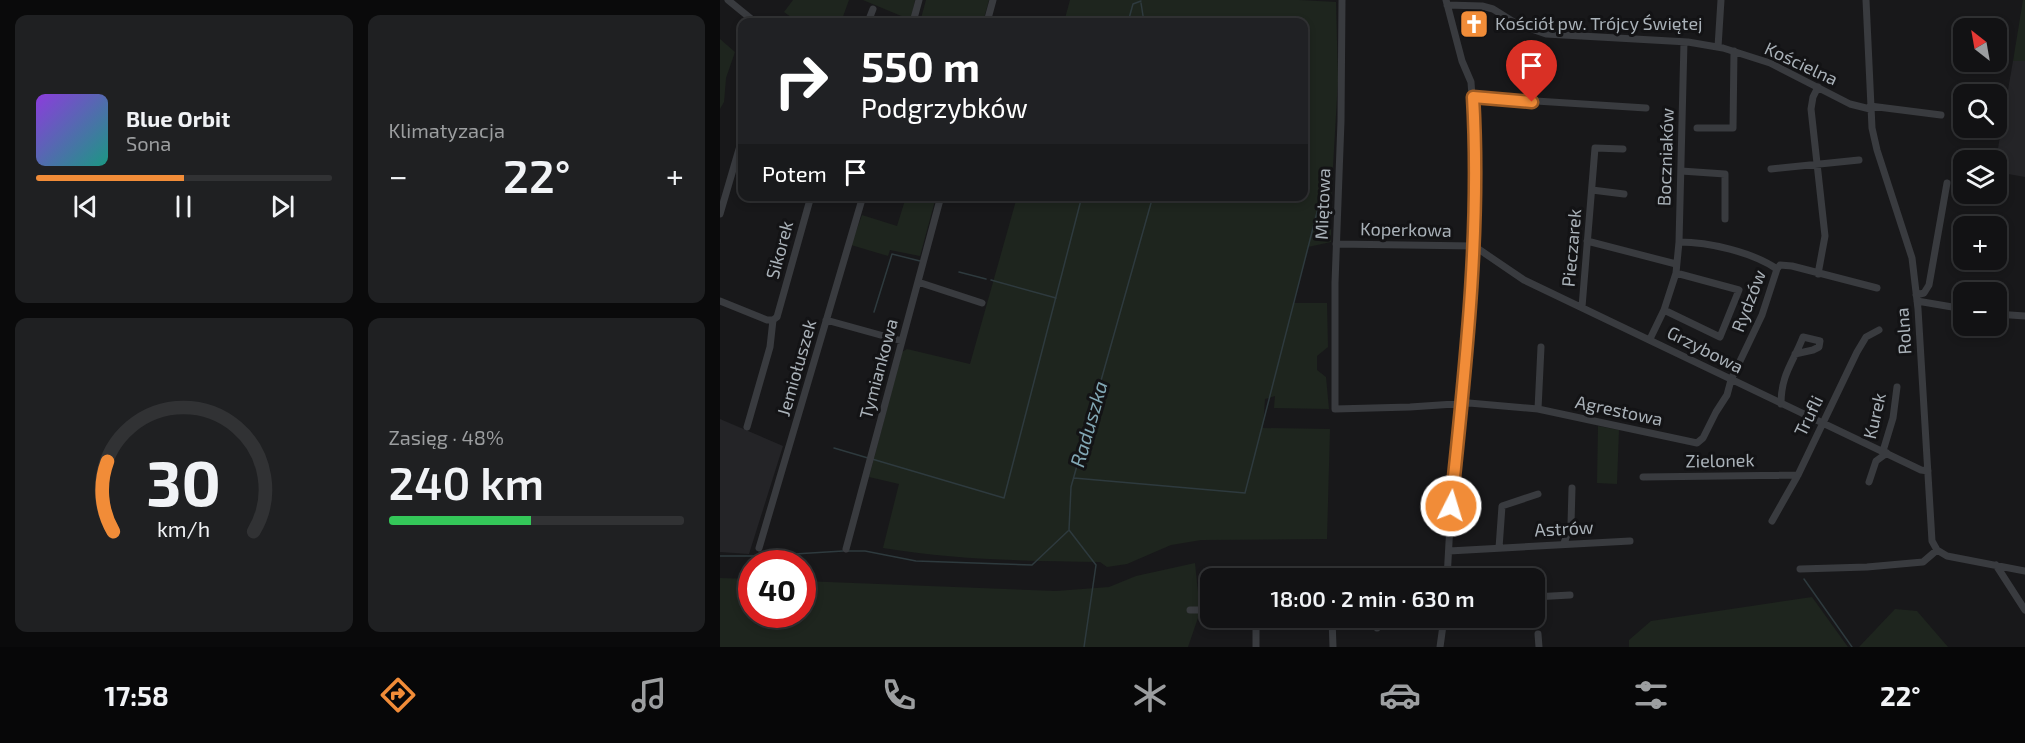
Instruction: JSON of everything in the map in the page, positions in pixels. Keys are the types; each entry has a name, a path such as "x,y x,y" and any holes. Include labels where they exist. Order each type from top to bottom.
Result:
{"street":[{"path":"728,0 750,18"},
{"path":"914,18 919,0"},
{"path":"988,18 993,0"},
{"name":"Miętowa","path":"1335,409 1336,244 1341,121 1342,0"},
{"path":"1718,47 1721,0"},
{"name":"Rolna","path":"1866,0 1870,107 1877,150 1912,258 1917,298 1931,537 1937,550"},
{"path":"1447,3 1462,61 1471,82 1473,97 1474,246 1448,568"},
{"name":"Kościelna","path":"1447,3 1493,9 1517,24 1546,34 1684,42 1718,47 1770,63 1850,104 1941,115"},
{"path":"870,18 873,9"},
{"name":"Boczniaków","path":"1650,339 1664,310 1676,273 1679,242 1684,42"},
{"path":"1697,128 1733,128 1734,51"},
{"path":"1818,87 1811,108 1825,236 1818,274"},
{"path":"1473,97 1646,108"},
{"name":"Pieczarek","path":"1582,307 1596,147 1623,149"},
{"path":"720,214 738,153"},
{"path":"1771,169 1860,160"},
{"path":"1681,171 1725,174 1725,219"},
{"path":"1917,298 1929,285 1947,183"},
{"name":"Pieczarek","path":"1592,190 1624,194"},
{"name":"Sikorek","path":"773,320 780,312 795,247 809,201"},
{"name":"Jemiołuszek","path":"759,548 862,201"},
{"name":"Tymiankowa","path":"846,549 940,201"},
{"path":"1587,242 1676,264"},
{"path":"1679,242 1700,242 1778,267 1792,266 1877,288"},
{"name":"Koperkowa","path":"1336,244 1474,246"},
{"name":"Grzybowa","path":"1474,246 1524,280 1822,424 1921,470 1928,471"},
{"name":"Rydzów","path":"1731,380 1762,315 1778,267"},
{"path":"1664,310 1720,337 1739,290 1676,273"},
{"path":"918,282 982,303"},
{"path":"1917,298 1953,306"},
{"path":"720,301 767,320 773,320 770,347 747,427"},
{"path":"2007,315 2025,316"},
{"path":"826,320 902,341"},
{"name":"Trufli","path":"1772,521 1798,474 1857,352 1866,337 1879,330"},
{"path":"1538,409 1541,347"},
{"path":"1780,404 1784,375 1795,354"},
{"name":"Agrestowa","path":"1335,409 1462,404 1538,409 1697,443 1703,438 1727,395 1731,380"},
{"name":"Kurek","path":"1876,461 1885,452 1897,387"},
{"name":"Kurek","path":"1869,482 1876,461 1876,452 1873,447"},
{"name":"Zielonek","path":"1643,477 1798,474"},
{"path":"1564,543 1571,524 1572,488"},
{"name":"Astrów","path":"1499,548 1502,506 1538,494"},
{"name":"Astrów","path":"1449,550 1630,541"},
{"path":"1800,569 1923,562 1937,550 1947,556 2025,571"},
{"path":"1995,565 2025,610"},
{"path":"1545,596 1570,595"},
{"path":"1190,610 1200,610"},
{"path":"1256,628 1256,647"},
{"path":"1332,628 1333,647"},
{"path":"1440,647 1443,628"},
{"path":"1538,634 1539,647"}],"shaded area":[{"path":"793,0 849,0 842,18 792,18 784,12"},
{"path":"863,0 915,0 911,18 906,18"},
{"path":"926,0 989,0 984,18 921,18"},
{"path":"1070,0 1336,2 1338,80 1331,242 1308,247 1293,303 1327,303 1328,347 1317,356 1317,370 1326,377 1329,409 1274,408 1275,396 1265,399 1263,428 1330,429 1327,539 1201,540 1171,545 1127,564 1107,567 1100,562 964,557 883,548 899,484 869,477 902,352 907,349 970,364 1016,201 1308,201 1308,18 1065,18"},
{"path":"2023,0 2025,0 2025,61 2013,61"},
{"path":"720,39 735,52 726,78 724,102 720,109"},
{"path":"2013,61 2025,61 2025,177 2007,174 2007,150 1998,150 2000,138 2007,138 2007,96"},
{"path":"905,201 935,201 920,256 890,250 888,256 851,245 862,215 897,226"},
{"path":"720,419 783,446 750,550 738,550 738,553 720,552"},
{"path":"1598,426 1619,430 1617,484 1597,483"},
{"path":"1195,563 1200,612 1188,647 720,647 720,578 738,579 738,628 816,628 816,582 1056,591 1109,587 1136,576"},
{"path":"1812,597 1848,647 1629,647 1629,640 1651,621"},
{"path":"1895,609 1917,611 1948,647 1859,647"}],"waterway":[{"path":"1129,18 1133,4 1141,1"},
{"name":"Raduszka","path":"1141,3 1143,18"},
{"path":"1074,478 1245,493 1323,189"},
{"path":"872,459 1004,498 1081,201"},
{"name":"Raduszka","path":"1084,647 1096,565 1069,530 1071,487 1152,201"},
{"path":"874,312 892,254 920,261"},
{"path":"959,272 986,279"},
{"path":"991,280 1056,298"},
{"path":"834,448 868,458"},
{"path":"848,551 865,551 916,561 1032,565 1068,531"},
{"path":"720,556 843,551"},
{"path":"1804,579 1852,647"}],"place":[{"name":"Kościół pw. Trójcy Świętej","path":"1474,24"}],"route":[{"path":"1451,506 1462,404 1474,246 1473,97 1532,102"}]}
